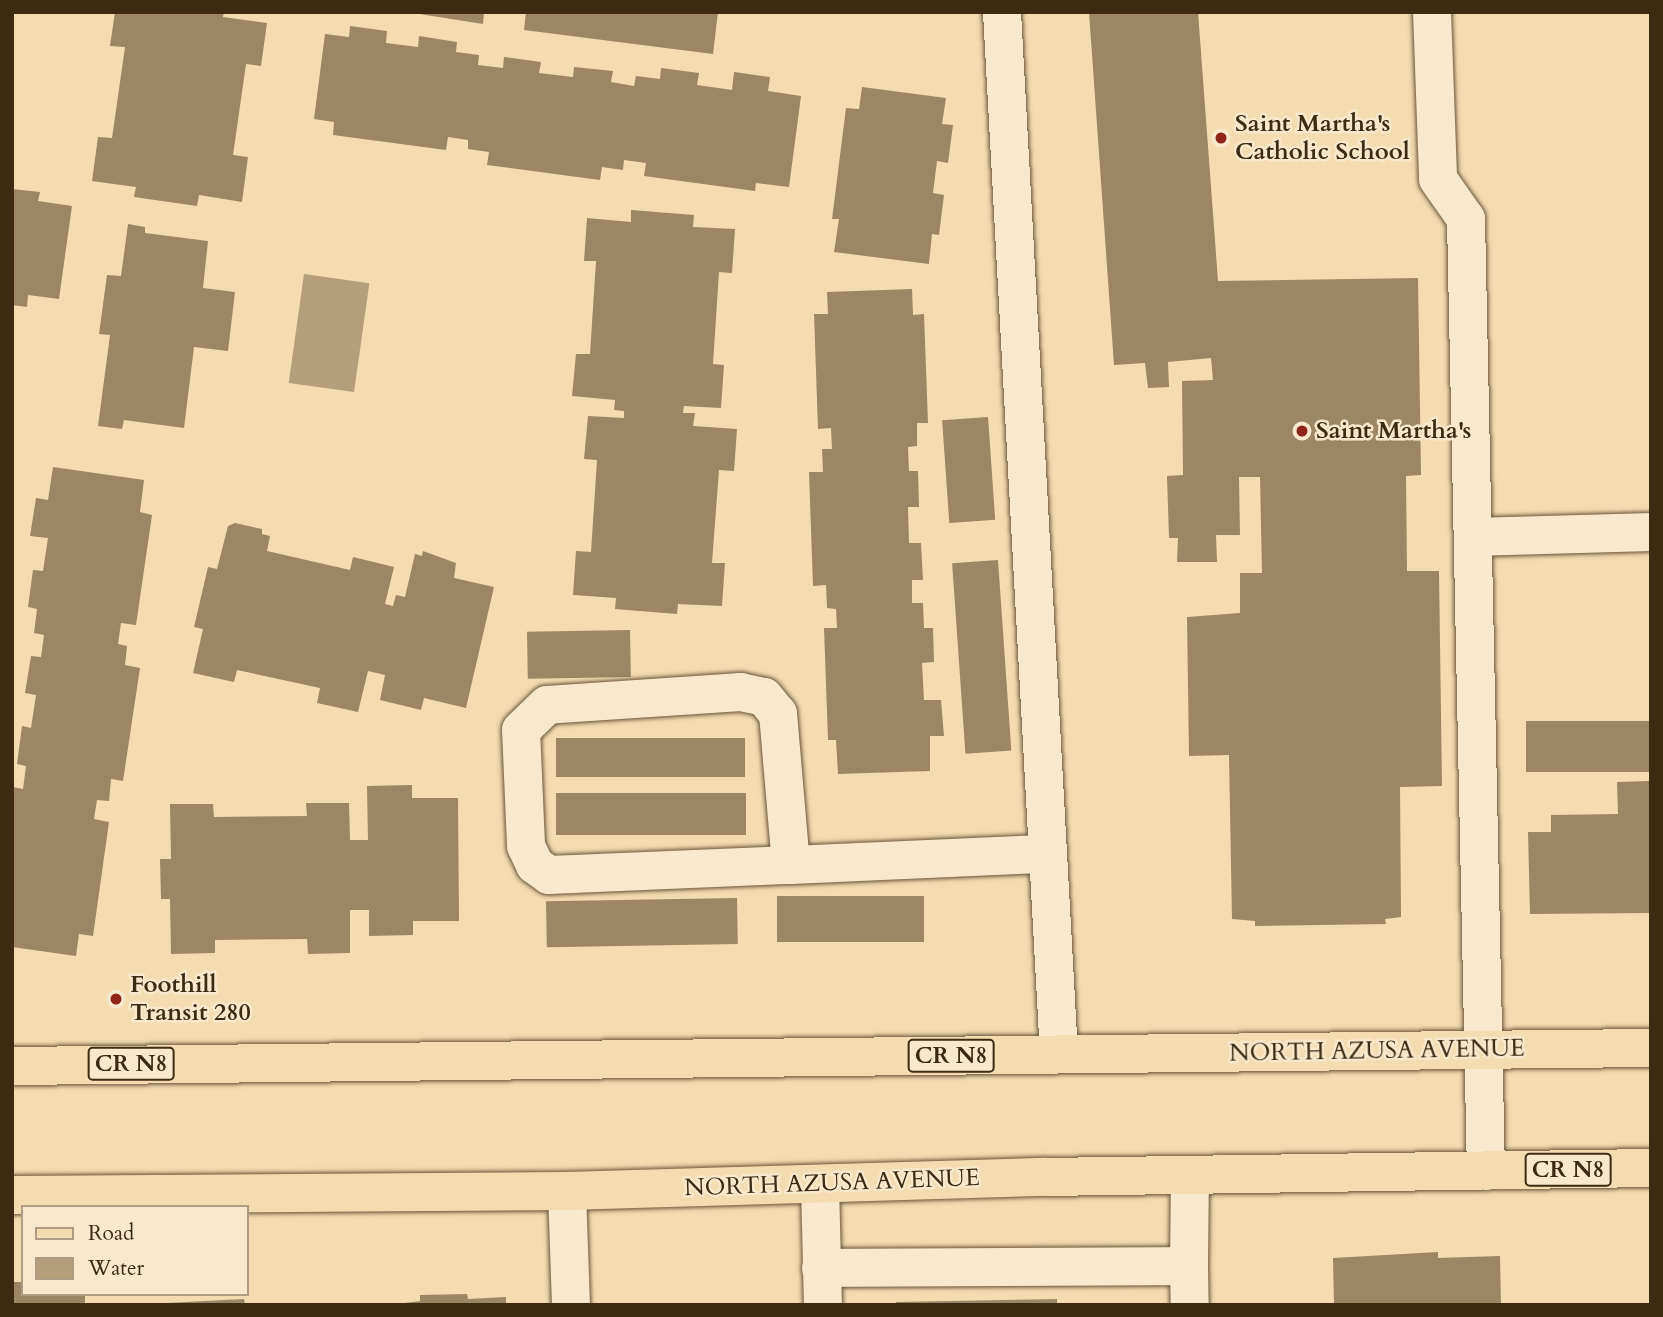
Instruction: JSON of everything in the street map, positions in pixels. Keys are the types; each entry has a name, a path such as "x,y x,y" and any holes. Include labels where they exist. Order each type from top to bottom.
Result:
{"main road":[{"name":"NORTH AZUSA AVENUE","path":"12,1066 1651,1048"},
{"name":"NORTH AZUSA AVENUE","path":"12,1195 567,1191 1651,1168"}],"lane":[{"path":"1002,12 1059,1054"},
{"path":"1432,12 1438,179 1466,219 1486,1171"},
{"path":"1473,537 1651,532"},
{"path":"791,865 778,713 764,697 741,692 547,705 520,730 526,846 535,865 549,875 791,865 1048,854"},
{"path":"1190,1177 1190,1305"},
{"path":"820,1184 822,1305"},
{"path":"567,1191 572,1305"},
{"path":"821,1268 1189,1266"}],"water":[{"path":"304,274 369,283 354,392 289,383"}],"building":[{"path":"115,12 224,12 223,17 267,23 261,66 246,64 233,155 248,157 242,202 199,195 197,206 134,197 136,187 92,181 98,137 112,138 125,47 110,46"},
{"path":"407,12 484,12 483,24"},
{"path":"526,12 718,12 713,54 524,30"},
{"name":"Saint Martha's","path":"1089,12 1198,12 1218,281 1418,278 1421,475 1406,476 1407,571 1439,571 1442,786 1400,787 1401,917 1385,919 1386,924 1255,926 1255,921 1232,919 1229,755 1189,756 1187,617 1240,613 1240,573 1262,573 1260,477 1239,477 1240,535 1216,535 1217,562 1177,562 1178,538 1169,538 1167,476 1183,475 1182,381 1213,380 1211,358 1168,362 1169,387 1148,388 1145,363 1114,365"},
{"path":"350,26 387,31 386,43 418,47 419,36 457,42 456,52 479,55 478,65 503,68 504,57 541,62 539,73 573,77 574,67 613,71 611,82 634,86 636,76 660,79 661,68 699,73 697,85 732,90 734,72 770,77 768,91 801,96 789,187 756,183 755,191 644,176 646,163 624,160 623,170 602,167 600,180 487,165 489,152 468,149 468,140 448,137 446,150 333,135 334,122 314,119 325,34 349,37"},
{"path":"862,87 946,98 942,124 953,125 948,163 937,161 933,193 944,195 939,235 932,234 929,264 834,252 839,219 832,219 846,108 859,109"},
{"path":"12,189 40,192 38,201 72,206 59,299 28,295 27,307 12,305"},
{"path":"631,210 694,215 693,227 735,229 732,273 719,272 713,364 724,365 721,408 684,406 683,413 695,413 693,426 737,429 734,471 719,470 712,563 725,563 722,606 678,604 677,614 615,609 616,598 573,595 576,551 591,552 597,460 584,459 588,416 624,418 624,411 614,410 615,400 572,396 576,354 590,354 596,261 584,261 587,218 631,222"},
{"path":"128,224 145,227 145,233 208,241 203,288 235,292 228,351 194,347 184,428 124,420 122,429 98,426 110,335 99,334 107,275 121,276"},
{"path":"912,289 913,315 924,314 928,423 917,423 917,446 908,447 909,471 918,471 919,507 908,507 909,543 921,543 923,580 912,580 912,603 923,603 924,628 933,628 934,662 922,663 924,700 941,700 944,736 930,736 930,771 838,774 836,740 828,740 824,628 837,628 836,609 827,608 826,585 813,586 809,472 823,472 822,449 832,449 831,428 818,429 814,314 828,314 827,292"},
{"path":"988,417 995,520 949,523 942,420"},
{"path":"53,467 144,480 140,512 152,515 136,625 121,623 118,644 127,646 125,665 140,668 123,781 111,779 109,801 97,800 94,819 109,822 93,936 79,934 76,956 12,947 12,792 13,787 23,789 26,766 17,764 22,726 31,728 36,695 25,693 31,656 41,657 44,635 34,633 37,609 28,607 33,570 43,571 48,538 30,536 36,498 48,500"},
{"path":"235,523 262,529 262,534 270,536 267,551 350,570 353,557 394,567 385,604 393,606 396,595 405,597 415,554 422,556 423,551 456,563 454,578 494,587 466,708 424,698 421,710 380,700 385,675 368,671 358,712 317,703 320,688 237,670 234,682 193,673 203,629 194,627 208,567 217,569 228,526"},
{"path":"998,560 1011,751 965,754 952,563"},
{"path":"630,630 631,677 528,679 527,632"},
{"path":"1526,721 1651,721 1651,772 1526,772"},
{"path":"556,738 745,738 745,777 556,777"},
{"path":"1651,781 1651,913 1530,914 1528,832 1551,832 1551,815 1618,814 1617,782"},
{"path":"412,785 412,798 458,798 459,921 413,921 413,935 369,936 369,910 350,910 350,953 308,954 307,939 215,940 215,953 171,954 170,899 161,899 160,859 171,859 170,804 213,804 214,817 307,816 306,803 349,803 350,840 368,840 367,786"},
{"path":"556,793 746,793 746,835 556,835"},
{"path":"777,896 924,896 924,942 777,942"},
{"path":"737,898 738,944 547,947 546,901"},
{"path":"1438,1252 1438,1258 1500,1256 1501,1305 1334,1305 1333,1258"},
{"path":"12,1282 21,1282 21,1296 85,1296 85,1305 12,1305"},
{"path":"467,1294 468,1299 506,1297 506,1305 389,1305 420,1301 420,1295"},
{"path":"244,1299 245,1305 166,1305 166,1303"},
{"path":"1057,1299 1057,1305 896,1305 896,1302"}],"place":[{"name":"Saint Martha's Catholic School","path":"1221,138"},
{"name":"Saint Martha's","path":"1302,431"},
{"name":"Foothill Transit 280","path":"116,999"}]}
